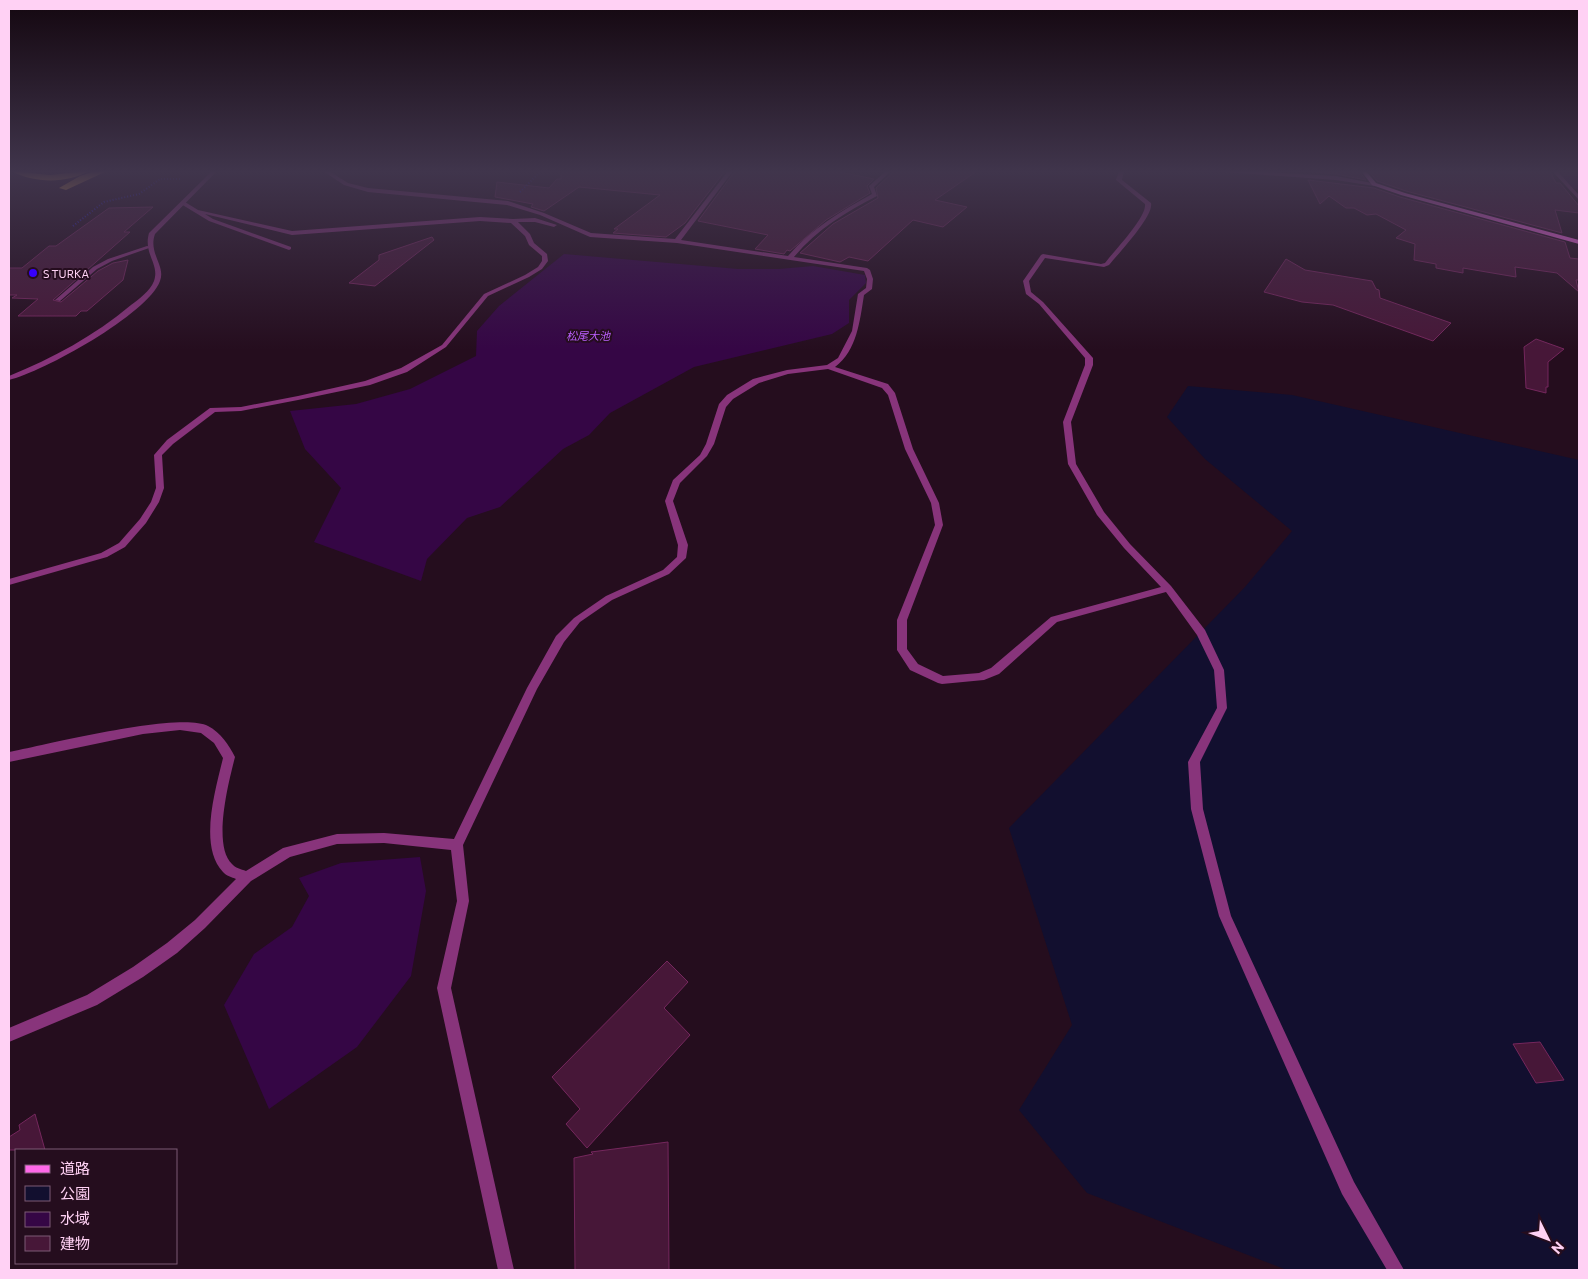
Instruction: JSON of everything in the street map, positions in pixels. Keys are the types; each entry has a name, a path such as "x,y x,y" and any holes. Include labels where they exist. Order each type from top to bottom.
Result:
{"main road":[{"path":"1538,231 1579,242"}],"street":[{"path":"9,378 44,364 85,342 100,333 143,298 155,285 158,276 158,268 149,247 152,234 155,231"},
{"path":"241,231 289,248"},
{"path":"271,231 292,233 323,231"},
{"path":"9,582 104,555 122,545 143,521 156,502 160,488 158,455 170,442 213,410 248,408 367,384 404,370 444,346 486,295 527,276 540,268 546,261 545,255 531,244 528,235 523,231"},
{"path":"574,231 598,236 677,241 867,270 870,279 869,288 861,294 855,331 841,359 829,367"},
{"path":"677,241 685,231"},
{"path":"789,259 798,246 818,231"},
{"path":"1134,231 1107,264 1096,267 1043,256 1026,281 1028,293 1052,315 1089,358 1089,365 1068,422 1072,464 1100,513 1127,546 1168,588 1201,633 1219,670 1222,708 1194,762 1196,808 1225,916 1348,1188 1396,1270"},
{"path":"58,300 95,268 110,260 149,247"},
{"path":"506,1270 444,988 463,901 457,845 532,688 560,639 578,620 602,603 623,591 666,572 675,566 681,558 682,545 669,501 676,482 703,456 710,444 722,406 730,397 756,381 787,372 829,367 885,386 892,395 910,449 935,503 939,525 902,620 902,650 914,667 942,680 980,677 995,671 1054,619 1168,588"},
{"path":"9,756 143,730 180,726 204,729 218,740 229,757 217,825 217,850 226,868 247,877"},
{"path":"9,1035 92,1000 138,972 172,948 200,924 247,877 287,852 337,839 384,838 457,845"}],"green space":[{"path":"1188,386 1292,395 1579,460 1579,1270 1287,1270 1087,1193 1019,1110 1072,1025 1009,828 1245,587 1292,531 1205,459 1167,417"}],"water":[{"name":"松尾大池","path":"564,254 738,269 779,269 813,266 865,275 866,283 849,300 849,323 832,334 694,367 610,413 589,435 563,449 500,507 467,518 427,559 421,581 314,542 341,488 305,449 290,411 356,404 410,389 476,356 477,331 499,306"},
{"path":"420,857 426,891 411,976 357,1047 269,1109 224,1005 254,954 292,927 309,896 299,878 341,863"}],"building":[{"path":"77,231 130,232 53,300 61,302 98,271 113,263 128,260 123,280 87,311 81,311 76,316 18,316 38,299 12,298 17,295 9,295 9,268 22,268 49,246 56,246"},
{"path":"616,231 675,231 666,237 613,233"},
{"path":"746,231 814,231 784,254 755,249 768,235"},
{"path":"825,231 901,231 868,261 849,257 840,262 800,253"},
{"path":"1405,231 1524,231 1565,242 1570,258 1579,259 1579,280 1576,280 1579,292 1557,273 1515,267 1516,277 1463,268 1463,273 1436,268 1436,264 1414,260 1415,244 1396,238"},
{"path":"432,237 434,240 375,286 349,283 379,260 379,255"},
{"path":"1286,259 1305,270 1372,281 1376,289 1379,290 1380,298 1451,323 1433,341 1333,305 1302,302 1264,292"},
{"path":"1536,339 1564,349 1548,362 1548,387 1546,387 1546,393 1526,388 1524,347"},
{"path":"667,961 688,982 664,1008 690,1035 587,1148 566,1124 580,1109 552,1077"},
{"path":"1540,1042 1564,1080 1536,1083 1513,1044"},
{"path":"35,1114 45,1149 9,1150 9,1137 20,1130 19,1125"},
{"path":"668,1142 669,1270 575,1270 574,1158 593,1154 591,1152"}],"place":[{"name":"S TURKA","path":"33,273"}]}
